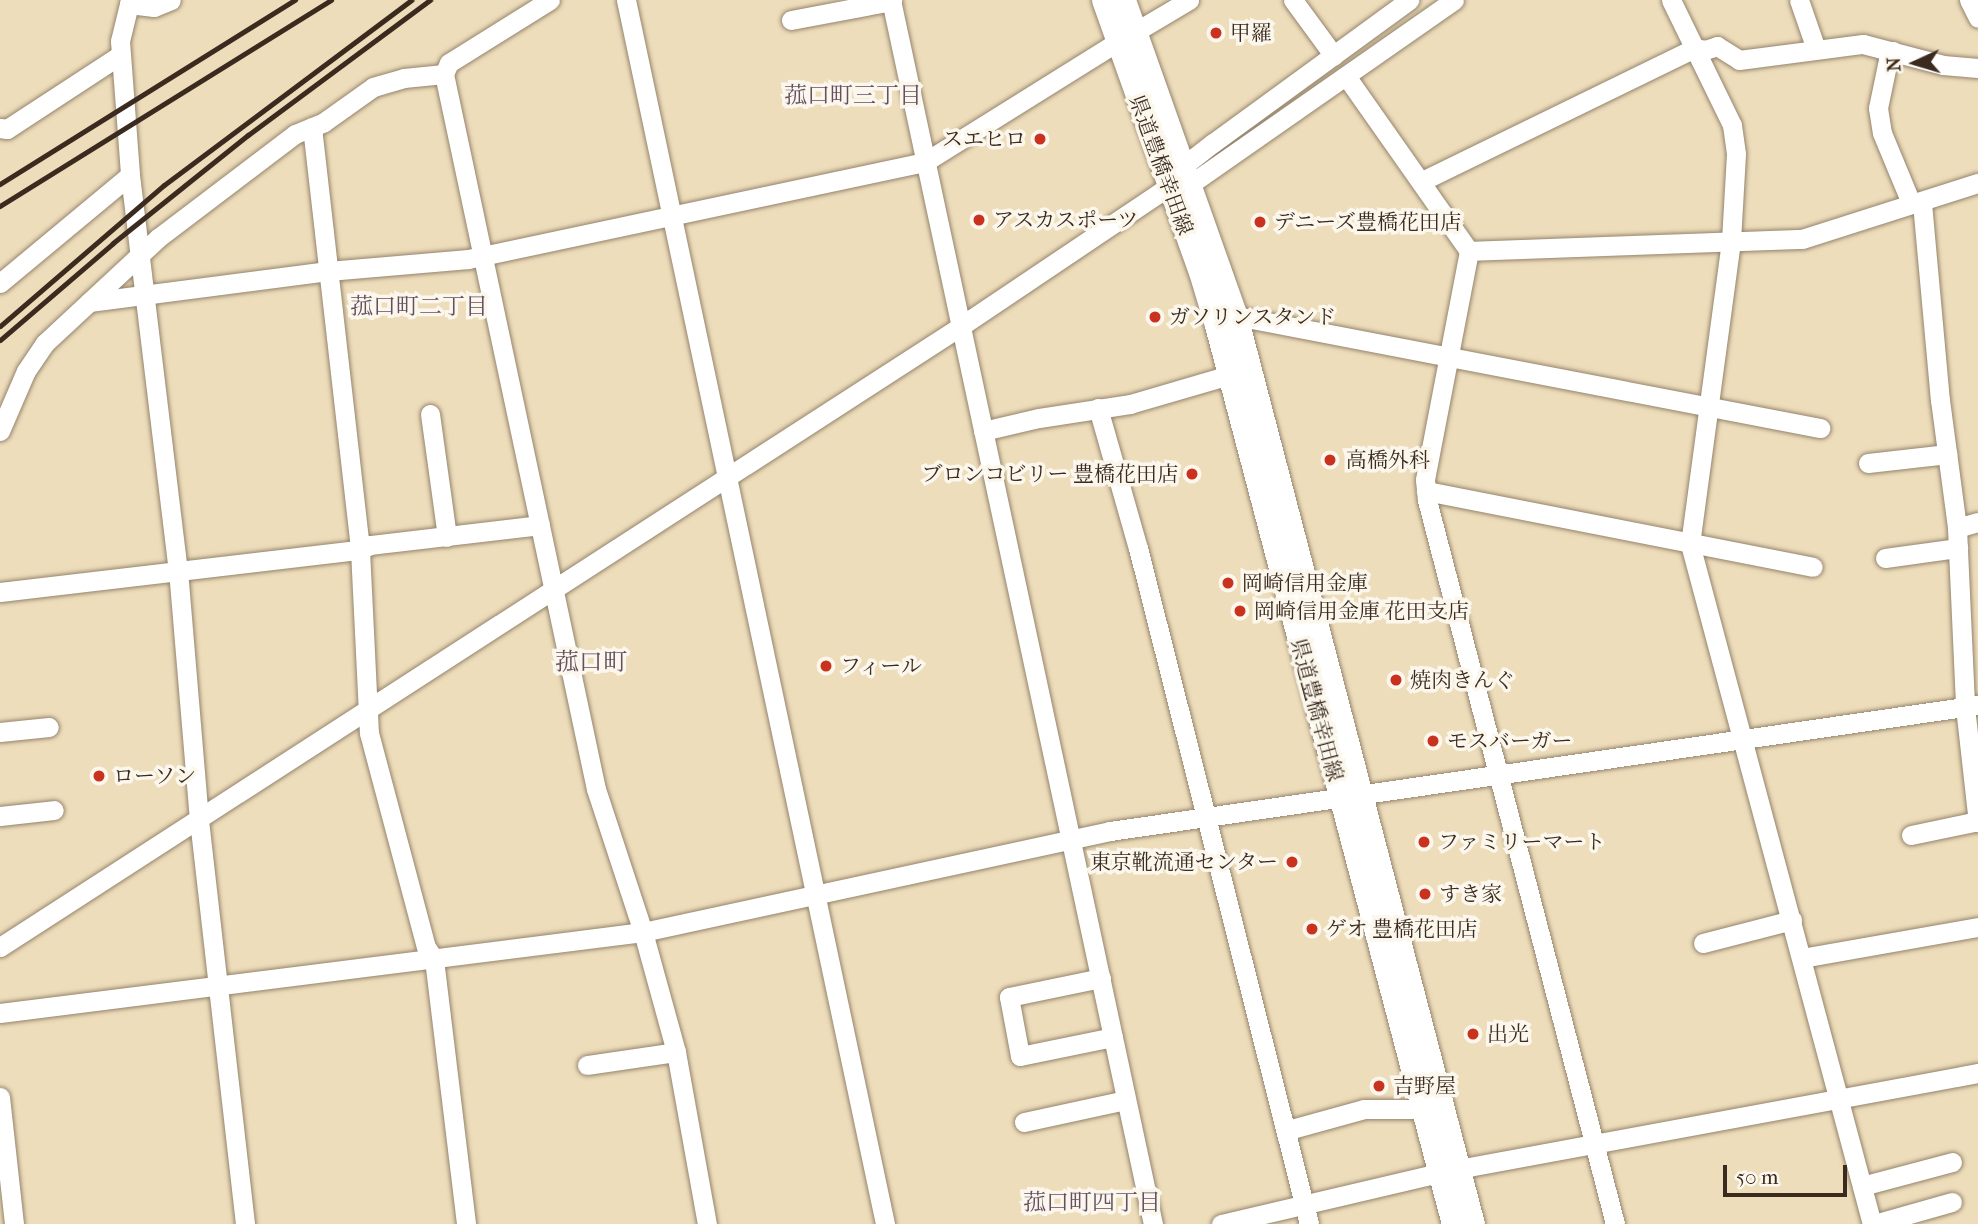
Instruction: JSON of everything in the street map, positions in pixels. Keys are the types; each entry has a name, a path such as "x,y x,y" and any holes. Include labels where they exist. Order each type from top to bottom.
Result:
{"main road":[{"name":"県道豊橋幸田線","path":"1103,0 1126,37 1180,180 1236,316 1423,1112 1473,1224"},
{"name":"県道豊橋幸田線","path":"1124,0 1126,37"},
{"name":"県道豊橋幸田線","path":"1180,180 1200,272 1350,797 1449,1171 1453,1224"}],"street":[{"path":"171,0 154,7 130,2 120,41 120,55 130,175 178,570 200,821 245,1224"},
{"path":"550,0 449,64 444,74 596,789 643,932 676,1052 707,1224"},
{"path":"626,0 885,1224"},
{"path":"89,302 328,271 483,257 925,162 1189,0"},
{"path":"1293,0 1334,55"},
{"path":"1180,180 1334,55 1409,0"},
{"path":"0,947 200,821 961,326 1180,180 1346,75 1454,0"},
{"path":"1671,0 1732,125 1736,154 1731,241 1690,544 1873,1224 1952,1202"},
{"path":"1799,0 1816,49"},
{"path":"1969,0 1978,18"},
{"path":"791,20 892,1 1153,1224"},
{"path":"1422,181 1695,48 1705,50 1717,46 1739,60 1863,44 1944,65 1978,68"},
{"path":"1893,51 1884,73 1878,108 1882,132 1916,203 1957,528 1978,822 1911,835"},
{"path":"0,128 7,129 120,55"},
{"path":"0,431 35,356 45,343 140,255 295,134 312,127 373,87 404,78 444,74"},
{"path":"1346,75 1469,251 1425,480 1426,491 1615,1224"},
{"path":"312,127 360,550 369,733 426,947 434,959 466,1224"},
{"path":"0,283 130,175"},
{"path":"1469,251 1802,239 1978,183"},
{"path":"1236,316 1820,428"},
{"path":"983,432 1130,404 1229,375"},
{"path":"1098,408 1138,548 1204,816 1306,1203 1309,1224"},
{"path":"430,414 447,537"},
{"path":"1868,463 1947,454"},
{"path":"1426,491 1813,567"},
{"path":"1957,528 1978,522"},
{"path":"0,592 360,550 370,545 540,525"},
{"path":"1885,558 1958,548"},
{"path":"0,1013 643,932 1072,840 1204,816 1498,776 1971,706"},
{"path":"0,733 49,727"},
{"path":"0,816 54,810"},
{"path":"1703,943 1792,920"},
{"path":"1802,958 1978,927"},
{"path":"1101,978 1009,997 1020,1056 1113,1037"},
{"path":"587,1065 676,1052"},
{"path":"1220,1224 1449,1171 1978,1073"},
{"path":"0,1097 15,1224"},
{"path":"1024,1122 1126,1100"},
{"path":"1287,1130 1364,1109 1423,1112"},
{"path":"1335,1117 1423,1112"},
{"path":"1862,1186 1952,1161"}],"railway":[{"path":"0,184 295,0"},
{"path":"0,206 331,0"},
{"path":"0,326 164,185 411,0"},
{"path":"0,340 113,243 248,135 430,0"}],"place":[{"name":"甲羅","path":"1216,33"},
{"name":"スエヒロ","path":"1040,139"},
{"name":"アスカスポーツ","path":"979,220"},
{"name":"デニーズ豊橋花田店","path":"1260,222"},
{"name":"ガソリンスタンド","path":"1155,317"},
{"name":"高橋外科","path":"1330,460"},
{"name":"ブロンコビリー 豊橋花田店","path":"1192,474"},
{"name":"岡崎信用金庫","path":"1228,583"},
{"name":"岡崎信用金庫 花田支店","path":"1240,611"},
{"name":"フィール","path":"826,666"},
{"name":"焼肉きんぐ","path":"1396,680"},
{"name":"モスバーガー","path":"1433,741"},
{"name":"ローソン","path":"99,776"},
{"name":"ファミリーマート","path":"1424,842"},
{"name":"東京靴流通センター","path":"1292,862"},
{"name":"すき家","path":"1425,894"},
{"name":"ゲオ 豊橋花田店","path":"1312,929"},
{"name":"出光","path":"1473,1034"},
{"name":"吉野屋","path":"1379,1086"}],"district":[{"name":"菰口町三丁目","path":"853,96"},
{"name":"菰口町二丁目","path":"419,307"},
{"name":"菰口町","path":"591,663"},
{"name":"菰口町四丁目","path":"1092,1203"}]}
